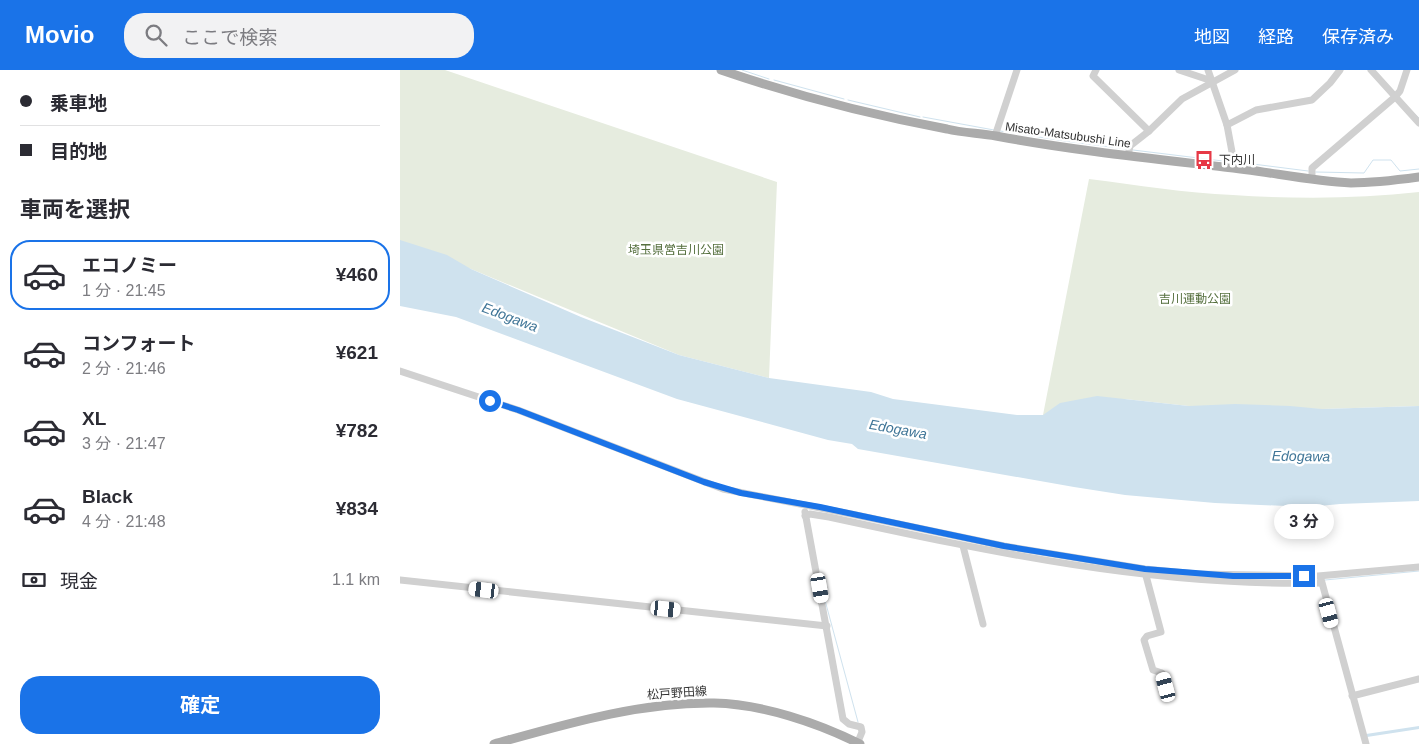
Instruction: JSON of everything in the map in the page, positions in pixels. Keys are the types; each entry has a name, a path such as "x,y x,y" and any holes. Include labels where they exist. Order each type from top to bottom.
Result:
{"main road":[{"name":"Misato-Matsubushi Line","path":"721,70 788,91 892,118 949,130 1088,152 1129,152 1234,163 1312,179 1352,183 1419,177"},
{"name":"松戸野田線","path":"494,744 575,721 670,705 715,703 765,710 791,717 818,726 858,744"}],"street":[{"path":"995,136 1017,70"},
{"path":"1096,70 1093,76 1149,131"},
{"path":"1179,70 1212,81"},
{"path":"1208,70 1227,125 1234,163"},
{"path":"1129,152 1182,99 1235,70"},
{"path":"1227,125 1256,110 1312,100 1330,83 1340,70"},
{"path":"1371,70 1419,123"},
{"path":"1312,179 1312,168 1396,96 1400,91 1407,70"},
{"path":"400,371 518,410 717,487 1004,546 1145,572"},
{"path":"804,504 843,719 849,724 861,727 862,732 858,744"},
{"path":"805,516 810,514 829,517 963,546 1090,568 1234,582 1321,579 1419,567"},
{"path":"963,546 983,624"},
{"path":"1145,572 1161,632 1147,636 1144,640 1153,670 1162,673 1166,687"},
{"path":"1321,579 1364,739"},
{"path":"400,580 827,626"},
{"path":"1352,696 1419,679"}],"green space":[{"name":"埼玉県営吉川公園","path":"400,70 445,70 777,182 769,378 679,355 471,269 400,243"},
{"name":"吉川運動公園","path":"1089,179 1179,191 1303,198 1419,192 1419,406 1322,409 1189,406 1125,399 1043,415"}],"water":[{"name":"Edogawa","path":"400,240 447,255 471,269 581,317 679,355 769,378 871,392 893,399 1017,415 1043,415 1060,403 1097,396 1189,406 1235,404 1322,409 1419,406 1419,501 1309,507 1215,503 1125,495 858,449 852,444 828,440 677,399 456,317 400,306"},
{"path":"1419,726 1419,729 1367,737 1366,734"}],"waterway":[{"path":"742,70 769,79"},
{"path":"774,80 844,99"},
{"path":"848,100 920,117"},
{"path":"1414,113 1419,118"},
{"path":"923,117 994,130"},
{"path":"1000,131 1126,149"},
{"path":"1133,150 1231,162"},
{"path":"1316,172 1364,173 1373,160 1391,160 1400,171 1419,169"},
{"path":"1237,162 1308,171"},
{"path":"1325,580 1419,571"},
{"path":"823,593 858,722"}],"place":[{"name":"下内川","path":"1204,160"}],"route":[{"path":"490,401 723,489 741,493 820,507 1004,546 1145,569 1233,576 1304,576"}]}
